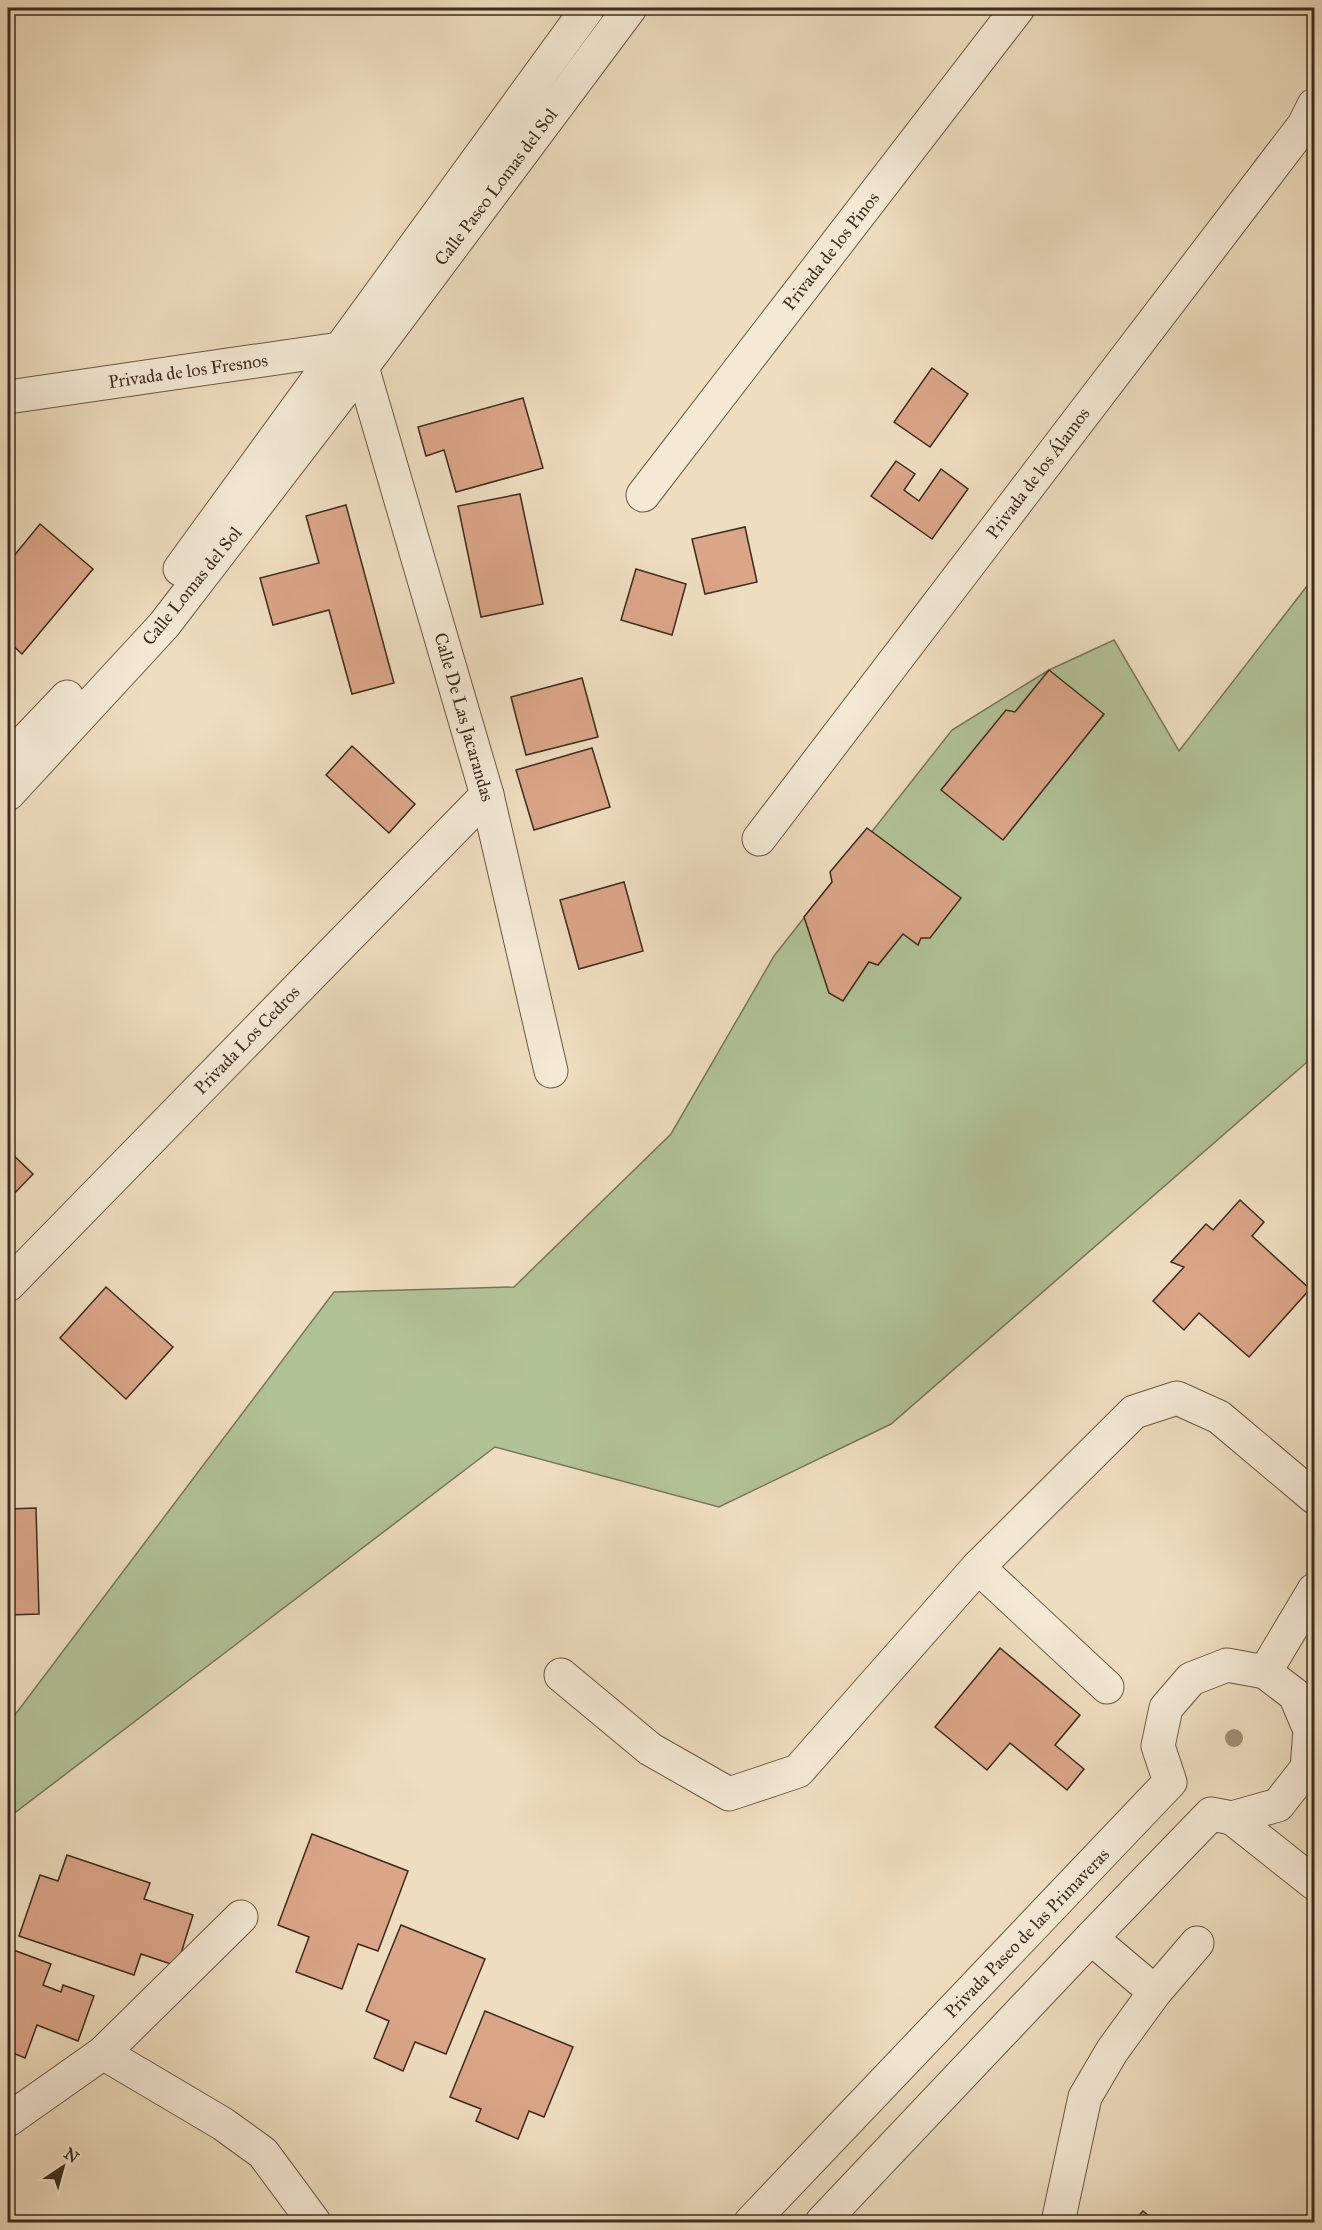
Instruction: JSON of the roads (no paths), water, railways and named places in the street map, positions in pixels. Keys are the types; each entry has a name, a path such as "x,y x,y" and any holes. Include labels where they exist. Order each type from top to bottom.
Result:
{"street":[{"name":"Calle Paseo Lomas del Sol","path":"350,358 588,8"},
{"name":"Calle Paseo Lomas del Sol","path":"350,358 630,8"},
{"name":"Privada de los Pinos","path":"643,495 1018,8"},
{"name":"Privada de los Álamos","path":"759,839 1304,125 1314,105"},
{"name":"Privada de los Fresnos","path":"8,397 350,358"},
{"name":"Calle Lomas del Sol","path":"8,759 147,613 350,358"},
{"name":"Calle Lomas del Sol","path":"8,794 164,625 350,358"},
{"name":"Calle De Las Jacarandas","path":"350,358 487,795 551,1071"},
{"name":"Privada Los Cedros","path":"8,1285 487,795"},
{"path":"561,1675 650,1749 729,1794 798,1771 978,1567 1134,1412 1177,1398 1219,1416 1314,1497"},
{"path":"978,1567 1107,1687"},
{"path":"1265,1672 1314,1590"},
{"name":"Privada Paseo de las Primaveras","path":"752,2223 1170,1782 1158,1746 1166,1708 1191,1679 1227,1665 1265,1672 1295,1695 1310,1730 1311,1771 1278,1805 1232,1818 1211,1814 822,2223"},
{"path":"1232,1818 1314,1883"},
{"path":"8,2120 103,2053 241,1917"},
{"path":"1091,1938 1155,1992"},
{"path":"1058,2223 1085,2097 1112,2051 1155,1992 1197,1943"},
{"path":"103,2053 223,2124 263,2153 314,2223"}]}
